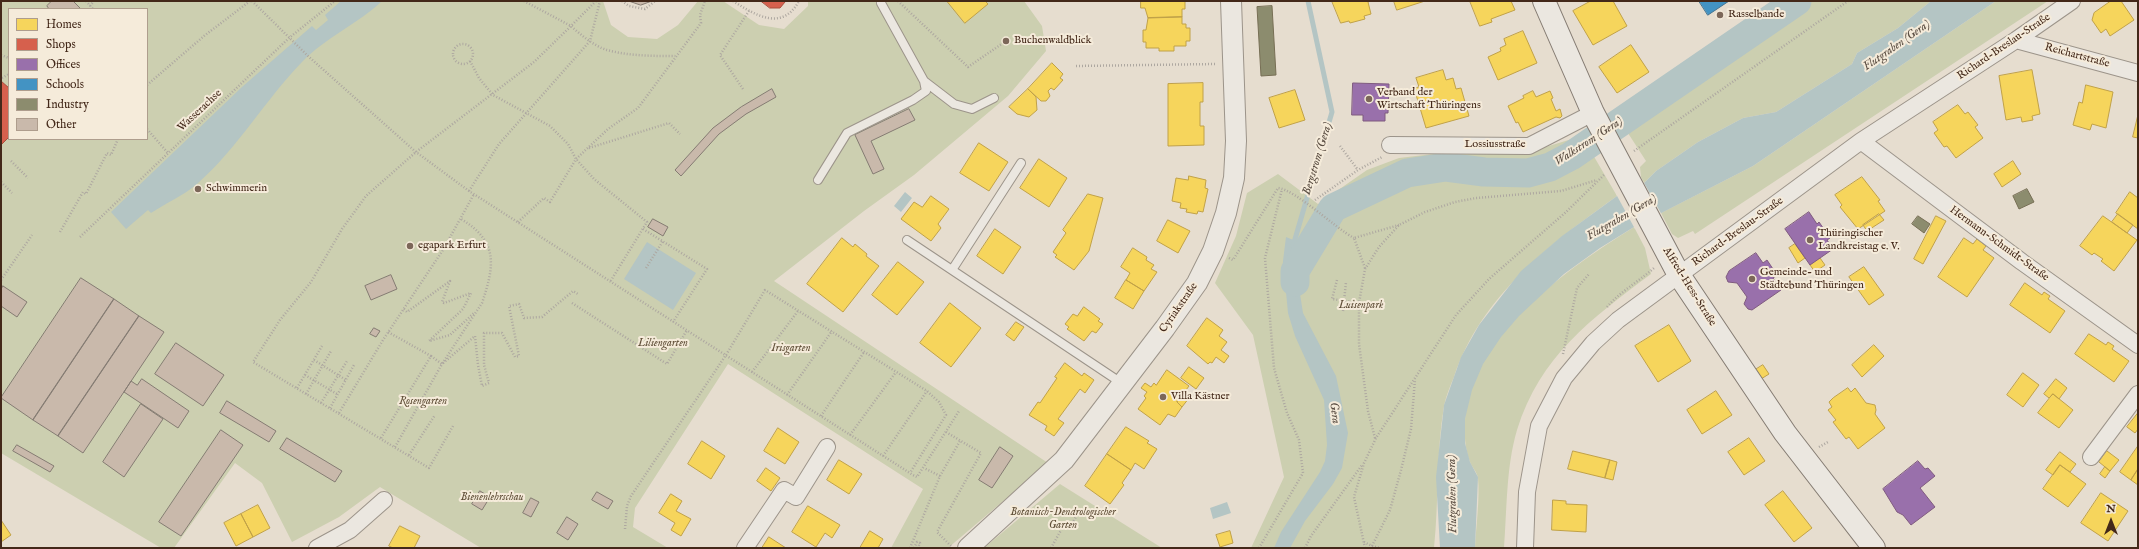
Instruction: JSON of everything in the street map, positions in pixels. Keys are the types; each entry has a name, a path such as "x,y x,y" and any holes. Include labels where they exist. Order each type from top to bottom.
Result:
{"main road":[{"name":"Alfred-Hess-Straße","path":"1544,1 1595,116 1679,275 1784,433 1874,548"}],"street":[{"name":"Cyriakstraße","path":"959,546 1064,460 1123,385 1197,283 1213,251 1226,213 1234,178 1236,141 1231,1"},
{"name":"Richard-Breslau-Straße","path":"1525,548 1527,492 1539,426 1564,378 1594,343 1613,325 1679,275 1861,141 2016,40 2072,1"},
{"name":"Reichartstraße","path":"2016,40 2138,73"},
{"name":"Lossiusstraße","path":"1390,145 1529,146 1595,116"},
{"name":"Hermann-Schmidt-Straße","path":"1861,141 2022,262 2138,345"},
{"path":"2091,457 2138,394"},
{"path":"745,548 784,490 796,497 827,447"},
{"path":"317,548 350,530 384,500"}],"lane":[{"path":"818,180 847,133 913,100 926,91 924,81 881,3"},
{"path":"924,81 954,104 972,109 994,98"},
{"path":"952,270 1021,163"},
{"path":"908,240 1123,385"}],"path":[{"path":"86,1 90,6 94,1"},
{"path":"148,84 204,36 249,1 309,57 416,152 469,191 910,473 917,477 959,411"},
{"name":"Wasserachse","path":"80,237 290,38 334,1"},
{"path":"524,1 571,26 590,41 606,50 644,55 675,56"},
{"path":"453,426 429,468 253,362 280,320 311,282 342,229 366,196 416,152 493,95 534,62 596,1"},
{"path":"469,191 499,144 590,41 600,1"},
{"path":"622,1 628,6 645,9 655,1"},
{"path":"518,222 544,198 550,202 576,159 608,129 638,108 675,56 701,24 700,15 705,1"},
{"path":"733,1 764,18 780,19 790,13 799,1"},
{"path":"898,1 968,67 1006,41"},
{"path":"1365,548 1354,497 1364,463 1376,438 1456,315 1489,279 1566,212 1598,180 1615,154 1848,1"},
{"path":"744,89 720,55 749,11"},
{"path":"462,44 471,48 473,54 470,61 465,64 457,62 454,54 456,48 462,44"},
{"path":"470,61 479,78 493,95 550,126 568,144 576,159 594,179 647,222 610,282"},
{"path":"1076,66 1234,64"},
{"path":"588,148 669,123 680,134"},
{"path":"148,130 168,152"},
{"path":"60,232 83,192 86,194 107,153 111,155 118,140"},
{"path":"1315,200 1358,170 1382,157 1390,145"},
{"path":"1340,146 1358,170"},
{"path":"11,161 28,178"},
{"path":"1354,238 1399,225 1425,212 1476,198 1561,191 1598,180"},
{"path":"1,182 12,193"},
{"path":"1213,251 1233,260 1278,188 1298,198 1339,230 1354,238 1366,269"},
{"path":"1258,548 1303,473 1299,440 1286,413 1274,368 1265,258 1282,189"},
{"path":"339,413 388,332 421,285 461,219 474,194"},
{"path":"404,309 407,312 450,281 442,302 444,303 471,292 463,309 429,341 450,335 482,303 489,278 490,252 480,232 461,219"},
{"path":"1376,438 1368,411 1359,344 1359,303 1366,269 1379,247 1399,225"},
{"path":"643,229 707,269 673,322"},
{"path":"1,280 32,235"},
{"path":"646,268 663,241"},
{"path":"1563,354 1565,336 1577,288 1589,274"},
{"path":"1337,280 1332,299 1344,302 1359,303"},
{"path":"1344,311 1346,282"},
{"path":"625,529 627,506 631,496 726,355 765,290 927,391 939,402 946,415 910,473"},
{"path":"442,364 475,336 482,386 489,384 484,365 484,334 502,334 515,357 519,356 509,306 519,304 524,318 542,317 573,291 578,294"},
{"path":"572,303 667,364 687,330"},
{"path":"395,447 442,364 476,310"},
{"path":"752,372 798,311"},
{"path":"787,395 832,331"},
{"path":"388,332 431,356 442,364"},
{"path":"297,388 322,346"},
{"path":"306,394 331,351"},
{"path":"821,416 864,352"},
{"path":"381,438 431,356"},
{"path":"314,360 346,380"},
{"path":"321,403 347,361"},
{"path":"330,408 354,365"},
{"path":"850,435 896,372"},
{"path":"305,375 337,394"},
{"path":"1372,546 1390,510 1401,470 1411,429 1415,377"},
{"path":"883,456 927,391"},
{"path":"409,455 435,415"},
{"path":"946,432 981,454 937,532 959,546"},
{"path":"910,548 940,476 960,441"},
{"path":"1305,548 1311,536 1364,463"},
{"path":"924,468 940,476"},
{"path":"1051,548 1065,523 1070,527 1080,510"},
{"path":"914,548 917,542 920,543 918,548"},
{"path":"1363,542 1380,548"}],"green space":[{"name":"egapark Erfurt","path":"1,1 603,1 611,25 628,37 657,39 678,25 698,1 723,1 759,25 784,29 808,6 808,1 1024,1 1042,26 1046,51 1008,96 914,175 864,211 774,281 1048,463 948,548 891,548 923,489 728,364 635,508 633,527 668,548 481,548 380,487 339,517 292,542 262,483 235,463 174,548 161,548 1,453"},
{"path":"1775,1 1931,1 1898,28 1857,53 1852,64 1776,112 1743,118 1698,142 1656,171 1644,183 1641,177 1640,167 1646,161 1626,130 1619,130 1610,116"},
{"path":"1996,1 2048,1 1695,234 1693,231 1678,238 1672,234 1661,213 1753,166"},
{"name":"Luisenpark","path":"1582,136 1617,196 1567,233 1520,274 1481,321 1466,348 1446,399 1441,424 1434,548 1251,548 1284,477 1253,335 1215,283 1236,236 1247,193 1278,174 1318,204 1367,170 1399,158 1441,153 1532,151"},
{"path":"1634,227 1645,248 1651,274 1608,307 1570,341 1539,381 1527,404 1513,444 1509,474 1504,548 1475,548 1478,478 1467,452 1465,441 1465,420 1471,389 1484,360 1504,332 1527,307 1581,262"},
{"name":"Botanisch-Dendrologischer Garten","path":"1060,484 1162,548 984,548"}],"water":[{"path":"341,1 382,1 363,17 311,53 276,92 226,155 197,184 151,213 148,210 126,229 111,212 242,87 312,26 316,30 328,20 325,15"},
{"name":"Flutgraben (Gera)","path":"1931,1 1996,1 1753,166 1634,227 1600,248 1564,274 1519,316 1501,337 1483,364 1472,390 1465,419 1465,443 1470,462 1478,477 1475,548 1440,548 1436,477 1444,405 1461,357 1479,325 1521,271 1562,236 1617,196 1644,183 1656,171 1698,142 1743,118 1776,112 1852,64 1857,53 1898,28"},
{"path":"905,192 912,198 901,212 894,206"},
{"name":"Gera","path":"1286,237 1311,247 1301,274 1300,294 1303,313 1336,376 1348,433 1342,468 1333,484 1305,521 1290,548 1274,548 1281,532 1320,472 1325,461 1327,445 1324,400 1295,336 1288,313 1283,261"},
{"path":"647,242 696,273 673,310 624,279"},
{"path":"1227,502 1231,513 1213,519 1210,508"}],"pier":[{"path":"1643,181 1662,215 1635,229 1616,194"}],"building: Homes":[{"path":"947,1 985,1 988,4 965,23"},
{"path":"1141,1 1185,1 1185,9 1182,9 1182,17 1148,18 1145,8 1141,8"},
{"path":"1332,1 1371,1 1368,2 1371,14 1364,16 1365,19 1350,23 1349,21 1341,23"},
{"path":"1394,1 1425,1 1397,10"},
{"path":"1470,1 1511,1 1515,10 1491,19 1492,22 1480,26"},
{"path":"1591,1 1613,1 1627,26 1593,45 1573,11"},
{"path":"2111,1 2121,1 2134,20 2110,36 2106,29 2101,33 2092,20 2094,13"},
{"path":"1182,17 1182,24 1186,24 1186,28 1190,28 1190,41 1186,41 1186,46 1174,46 1174,51 1159,51 1159,48 1146,48 1146,42 1143,42 1143,30 1146,30 1148,18"},
{"path":"1523,31 1537,63 1498,80 1488,57 1501,51 1500,48 1506,45 1504,39"},
{"path":"1631,45 1649,72 1617,93 1599,67"},
{"path":"1052,63 1063,74 1060,78 1063,80 1054,90 1051,88 1048,91 1050,96 1046,101 1041,101 1028,89"},
{"path":"1443,70 1446,80 1453,78 1456,89 1461,88 1469,116 1426,128 1414,88 1419,87 1416,78"},
{"path":"2032,70 2040,114 2032,116 2033,120 2022,122 2021,117 2006,120 1999,76"},
{"path":"1203,83 1203,102 1200,102 1200,126 1204,126 1204,145 1168,146 1168,84"},
{"path":"2086,85 2113,92 2106,128 2092,124 2090,130 2073,125 2079,102 2082,103"},
{"path":"1028,89 1036,97 1037,110 1029,117 1017,114 1009,107"},
{"path":"1295,90 1305,120 1279,128 1269,98"},
{"path":"1533,91 1536,97 1550,91 1553,98 1551,99 1556,111 1560,109 1562,116 1560,118 1556,117 1523,132 1518,122 1516,123 1508,106 1524,98 1523,96"},
{"path":"1958,105 1965,114 1968,112 1978,125 1975,127 1983,138 1956,158 1947,146 1944,147 1934,133 1938,130 1933,122"},
{"path":"2138,115 2138,138 2133,137"},
{"path":"979,143 1008,162 989,191 960,173"},
{"path":"1039,159 1067,178 1049,207 1020,188"},
{"path":"2013,161 2021,174 2002,187 1994,174"},
{"path":"1189,176 1206,180 1205,188 1208,189 1203,212 1198,211 1197,214 1186,212 1187,209 1180,208 1181,203 1172,201 1176,178 1188,180"},
{"path":"1862,177 1880,200 1878,201 1885,211 1858,229 1840,207 1842,205 1835,195"},
{"path":"2130,192 2138,198 2138,229 2116,213"},
{"path":"1088,194 1103,198 1089,251 1074,270 1055,257 1057,255 1053,252 1066,233 1063,230"},
{"path":"931,196 949,209 938,224 941,228 931,241 901,219 914,202 922,207"},
{"path":"1879,214 1884,220 1867,231 1863,225"},
{"path":"2118,214 2133,225 2127,233 2112,222"},
{"path":"1936,216 1946,221 1923,264 1914,259"},
{"path":"2103,216 2137,240 2114,271 2101,261 2103,259 2094,253 2092,255 2080,246"},
{"path":"1168,220 1190,231 1178,253 1157,241"},
{"path":"995,229 1021,247 1003,274 977,256"},
{"path":"842,238 853,247 855,244 867,254 866,256 879,266 843,312 807,284"},
{"path":"1964,238 1973,244 1977,239 1986,246 1983,250 1994,258 1967,297 1938,277"},
{"path":"1795,244 1805,258 1798,263 1789,248"},
{"path":"1133,248 1147,257 1146,260 1154,265 1151,269 1157,272 1144,291 1126,280 1130,273 1121,267"},
{"path":"1820,258 1825,265 1815,272 1810,265"},
{"path":"898,262 924,282 897,315 872,295"},
{"path":"1864,267 1884,295 1869,305 1849,277"},
{"path":"1126,280 1144,291 1133,309 1115,298"},
{"path":"2025,283 2042,295 2044,292 2050,296 2048,299 2065,311 2050,333 2010,305"},
{"path":"950,303 981,328 951,367 920,343"},
{"path":"1084,307 1100,319 1098,321 1103,324 1096,333 1092,331 1084,341 1067,329 1069,327 1065,324 1073,314 1077,316"},
{"path":"1207,318 1223,330 1219,336 1227,342 1221,350 1229,356 1224,363 1216,357 1212,363 1210,362 1208,364 1187,346"},
{"path":"1016,322 1024,327 1014,341 1006,335"},
{"path":"1669,325 1691,361 1658,382 1635,346"},
{"path":"2089,334 2106,345 2108,342 2114,346 2112,349 2129,361 2114,382 2075,354"},
{"path":"1874,345 1884,356 1862,377 1852,365"},
{"path":"1065,363 1082,376 1084,373 1094,380 1085,393 1080,389 1058,419 1064,423 1054,436 1045,430 1047,426 1029,415 1038,402 1040,403"},
{"path":"1763,365 1769,374 1761,379 1755,370"},
{"path":"1189,367 1204,378 1196,389 1181,378"},
{"name":"Villa Kästner","path":"1167,370 1189,386 1177,402 1182,407 1175,417 1168,414 1160,425 1138,409 1146,398 1144,396 1147,392 1141,388 1145,383 1151,387 1154,383 1156,385"},
{"path":"2023,373 2039,385 2023,407 2007,395"},
{"path":"2056,379 2067,388 2059,399 2053,394 2049,398 2044,394"},
{"path":"1848,388 1851,392 1855,388 1866,403 1875,405 1875,414 1885,428 1858,449 1849,437 1846,439 1833,422 1836,420 1828,410 1832,407 1829,402"},
{"path":"1716,391 1732,415 1702,434 1687,410"},
{"path":"1184,394 1189,398 1182,407 1177,402"},
{"path":"2053,394 2073,410 2059,428 2038,413"},
{"path":"2138,413 2138,429 2135,433 2127,427"},
{"path":"1126,427 1149,441 1147,443 1157,449 1144,469 1135,463 1131,470 1107,454"},
{"path":"778,428 799,442 785,464 764,451"},
{"path":"1749,438 1765,461 1744,475 1728,452"},
{"path":"702,441 725,456 711,479 688,464"},
{"path":"2138,446 2138,469 2131,480 2120,472"},
{"path":"1573,451 1610,460 1605,478 1568,469"},
{"path":"2107,451 2119,460 2110,471 2099,462"},
{"path":"2060,452 2076,464 2070,472 2060,465 2053,475 2046,470"},
{"path":"1107,454 1131,470 1122,483 1124,485 1110,504 1085,486"},
{"path":"839,460 862,474 849,494 827,480"},
{"path":"1610,460 1617,462 1613,480 1605,478"},
{"path":"2060,465 2086,484 2068,507 2043,489"},
{"path":"2105,467 2110,471 2105,478 2100,474"},
{"path":"766,468 780,478 771,491 757,481"},
{"path":"2138,469 2138,485 2131,480"},
{"path":"1783,491 1812,528 1794,542 1765,505"},
{"path":"2101,493 2128,511 2108,541 2081,523"},
{"path":"671,494 682,501 676,511 691,519 681,536 671,530 675,523 659,513"},
{"path":"1553,500 1566,501 1566,504 1587,505 1586,532 1552,530"},
{"path":"258,505 270,528 253,537 241,514"},
{"path":"808,506 840,525 832,538 825,533 816,547 792,532"},
{"path":"241,514 253,537 236,546 224,523"},
{"path":"1,520 11,535 1,542"},
{"path":"400,526 420,536 414,548 393,548 389,546"},
{"path":"870,531 883,539 878,548 860,548"},
{"path":"1230,531 1233,543 1220,547 1216,535"},
{"path":"769,537 786,548 762,548"}],"building: Shops":[{"path":"761,1 785,2 780,8 770,8"},
{"path":"1,81 8,87 8,138 1,145"}],"building: Offices":[{"path":"1353,83 1389,84 1388,113 1385,113 1385,121 1363,121 1363,115 1352,115"},
{"path":"1809,212 1817,224 1819,222 1830,238 1827,240 1833,249 1810,265 1785,229"},
{"path":"1756,253 1763,263 1767,260 1777,275 1773,278 1781,290 1752,310 1748,309 1744,304 1747,297 1737,283 1728,282 1726,277 1729,271"},
{"path":"1918,461 1925,469 1928,468 1935,476 1920,488 1935,507 1911,525 1903,515 1897,512 1883,489"}],"building: Schools":[{"path":"1699,1 1729,1 1708,15"}],"building: Industry":[{"path":"1272,6 1276,75 1261,76 1257,7"},
{"path":"2027,189 2034,202 2019,209 2013,196"},
{"path":"1918,216 1930,224 1924,233 1912,224"}],"building: Other":[{"path":"52,1 73,1 80,8 48,8 47,6"},
{"path":"629,1 652,1 641,5"},
{"path":"772,89 776,97 746,114 719,134 681,176 675,170 713,128 741,107"},
{"path":"909,109 915,120 871,141 884,169 873,174 855,135"},
{"path":"653,219 668,227 663,236 648,227"},
{"path":"391,275 397,289 371,300 365,286"},
{"path":"81,278 114,299 33,420 1,398"},
{"path":"3,286 27,302 17,317 1,306 1,290"},
{"path":"114,299 139,316 58,436 33,420"},
{"path":"139,316 164,332 83,453 58,436"},
{"path":"374,328 380,331 376,337 370,334"},
{"path":"176,343 224,375 203,406 155,374"},
{"path":"142,379 189,411 178,428 124,392 131,381 137,385"},
{"path":"227,401 276,431 269,442 220,413"},
{"path":"141,404 163,419 124,477 103,462"},
{"path":"221,430 243,445 181,536 159,522"},
{"path":"287,438 342,471 335,482 280,449"},
{"path":"17,445 54,466 50,472 13,451"},
{"path":"1000,447 1013,456 992,488 979,480"},
{"path":"480,491 490,497 482,510 472,504"},
{"path":"597,492 613,501 608,509 592,500"},
{"path":"531,498 539,502 531,517 523,513"},
{"path":"567,517 578,524 568,540 557,533"}],"waterway":[{"name":"Bergstrom (Gera)","path":"1293,246 1332,112 1308,1"},
{"name":"Walkstrom (Gera)","path":"1295,282 1295,271 1333,208 1407,173 1446,167 1484,172 1528,173 1550,167 1571,156 1797,1"}],"place":[{"name":"Rasselbande","path":"1720,15"},
{"name":"Buchenwaldblick","path":"1006,41"},
{"name":"Verband der Wirtschaft Thüringens","path":"1369,99"},
{"name":"Schwimmerin","path":"198,189"},
{"name":"Thüringischer Landkreistag e. V.","path":"1810,240"},
{"name":"egapark Erfurt","path":"410,246"},
{"name":"Gemeinde- und Städtebund Thüringen","path":"1752,279"},
{"name":"Villa Kästner","path":"1163,397"}],"park label":[{"name":"Liliengarten","path":"663,344"},
{"name":"Irisgarten","path":"791,349"},
{"name":"Rosengarten","path":"423,402"},
{"name":"Bienenlehrschau","path":"492,498"}]}
